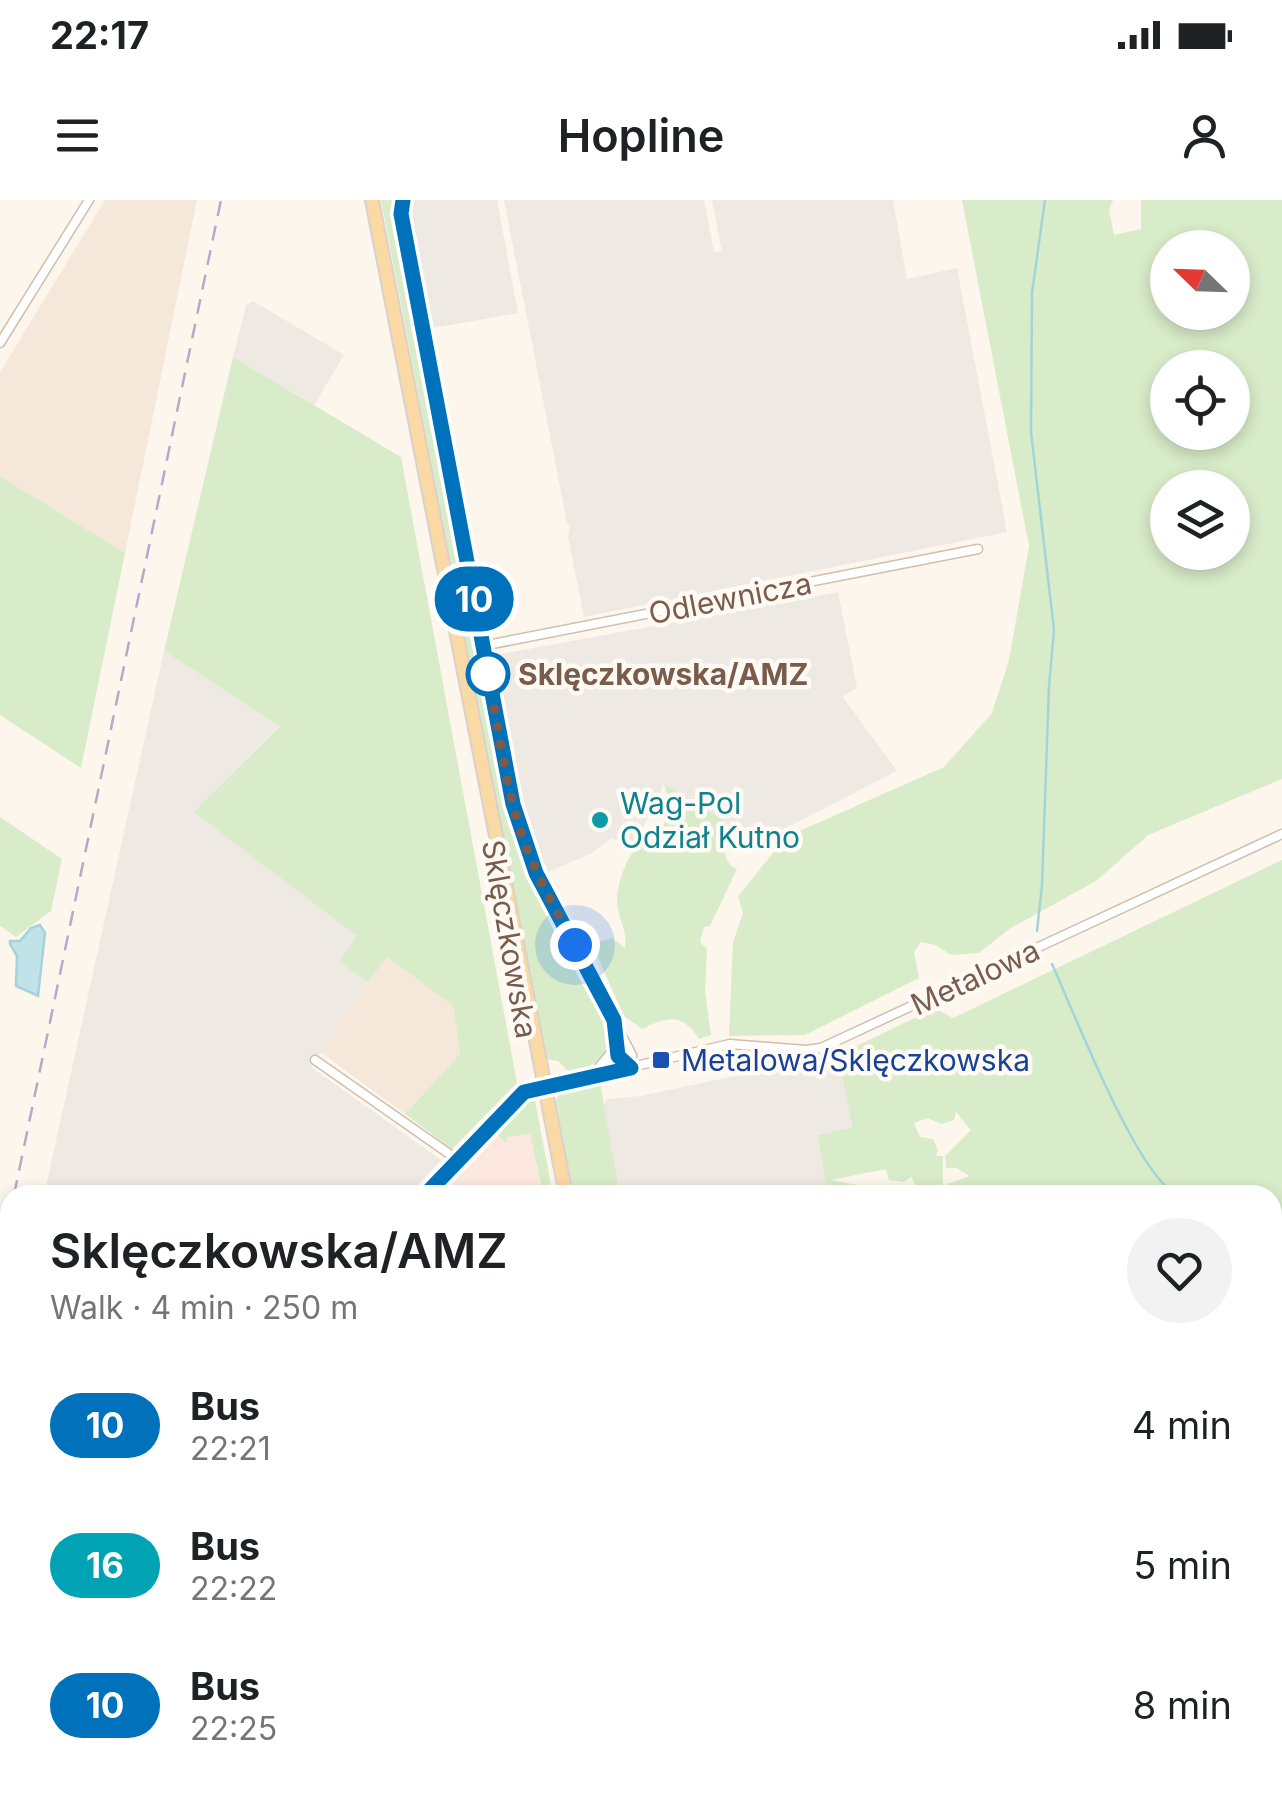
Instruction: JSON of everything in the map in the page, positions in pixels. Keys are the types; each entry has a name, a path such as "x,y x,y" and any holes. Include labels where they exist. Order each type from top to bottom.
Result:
{"main road":[{"name":"Sklęczkowska","path":"372,200 487,800 490,836 564,1185"},
{"name":"Sklęczkowska","path":"542,1086 557,1185"}],"street":[{"path":"0,343 89,200"},
{"path":"403,200 401,214 513,804 536,873 632,1055 631,1068"},
{"name":"Odlewnicza","path":"482,646 978,549"},
{"name":"Metalowa","path":"542,1086 730,1044 821,1048 1282,834"},
{"path":"616,1026 618,1056 631,1068"},
{"path":"592,1075 616,1047"},
{"path":"315,1060 458,1160"},
{"path":"434,1185 524,1092 542,1086"}],"shaded area":[{"path":"105,200 197,200 125,553 0,476 0,372"},
{"path":"413,200 497,200 518,313 433,328 409,216"},
{"path":"504,200 704,200 714,252 722,252 712,200 893,200 907,279 957,268 1007,532 584,617 568,537 570,526"},
{"path":"253,301 344,355 314,405 233,357 246,305"},
{"path":"838,592 857,688 843,697 897,771 778,832 764,845 664,784 634,847 612,838 590,854 548,872 527,824 496,655"},
{"path":"164,651 280,725 195,812 358,936 339,962 368,982 311,1067 441,1160 417,1185 46,1185"},
{"path":"386,956 453,1006 460,1054 405,1114 320,1052"},
{"path":"840,1054 852,1129 817,1136 826,1185 618,1185 603,1105 608,1099 640,1096"},
{"path":"525,1105 540,1185 451,1185"}],"green space":[{"path":"381,200 394,200 510,804 538,884 610,1029 609,1048 604,1055 569,1072 558,1061 546,1059"},
{"path":"962,200 1113,200 1109,210 1114,235 1141,229 1141,200 1282,200 1282,779 1148,835 1096,881 1009,929 979,953 951,955 936,945 921,942 914,952 919,978 805,1035 729,1036 733,942 743,913 738,896 786,837 944,767 992,713 1009,660 1029,546"},
{"path":"233,357 401,457 517,1083 452,1149 405,1114 460,1054 453,1006 387,957 368,982 339,962 357,936 194,812 280,726 164,651"},
{"path":"0,476 125,553 81,768 0,715"},
{"path":"664,784 764,845 757,849 741,839 726,842 726,858 737,869 710,926 704,927 700,942 707,949 705,991 711,1035 699,1039 686,1024 674,1019 642,1029 624,1016 592,944 612,938 625,948 617,902 620,880 637,846 664,824 670,804"},
{"path":"0,817 62,859 51,911 16,937 0,926"},
{"path":"1282,860 1282,1185 948,1185 970,1176 956,1168 946,1168 945,1156 971,1130 956,1112 954,1120 942,1124 928,1118 914,1123 920,1137 933,1139 938,1150 936,1156 943,1156 943,1185 915,1185 911,1177 904,1182 889,1180 886,1169 830,1180 858,1185 826,1185 817,1135 852,1128 840,1054 935,1008 953,1018"},
{"path":"599,1078 618,1185 571,1185 556,1101 563,1086"},
{"path":"522,1098 535,1101 551,1185 541,1185 530,1134 507,1137 507,1143 497,1135 499,1125"}],"water":[{"path":"40,925 45,933 38,996 16,986 17,956 10,941 20,941 31,928"}],"waterway":[{"path":"1037,931 1054,630 1031,432 1032,293 1045,200"},
{"path":"1052,964 1126,1127 1144,1159 1166,1185"}],"railway":[{"path":"16,1185 221,200"}],"bus line":[{"name":"10","path":"403,200 401,214 513,804 536,873 614,1020 618,1056 631,1068 524,1092 434,1185"}],"place":[{"name":"Sklęczkowska/AMZ","path":"488,674"},
{"name":"Wag-Pol Odział Kutno","path":"600,820"},
{"name":"Metalowa/Sklęczkowska","path":"661,1060"}],"route":[{"path":"488,674 523,839 536,873 575,945"}]}
